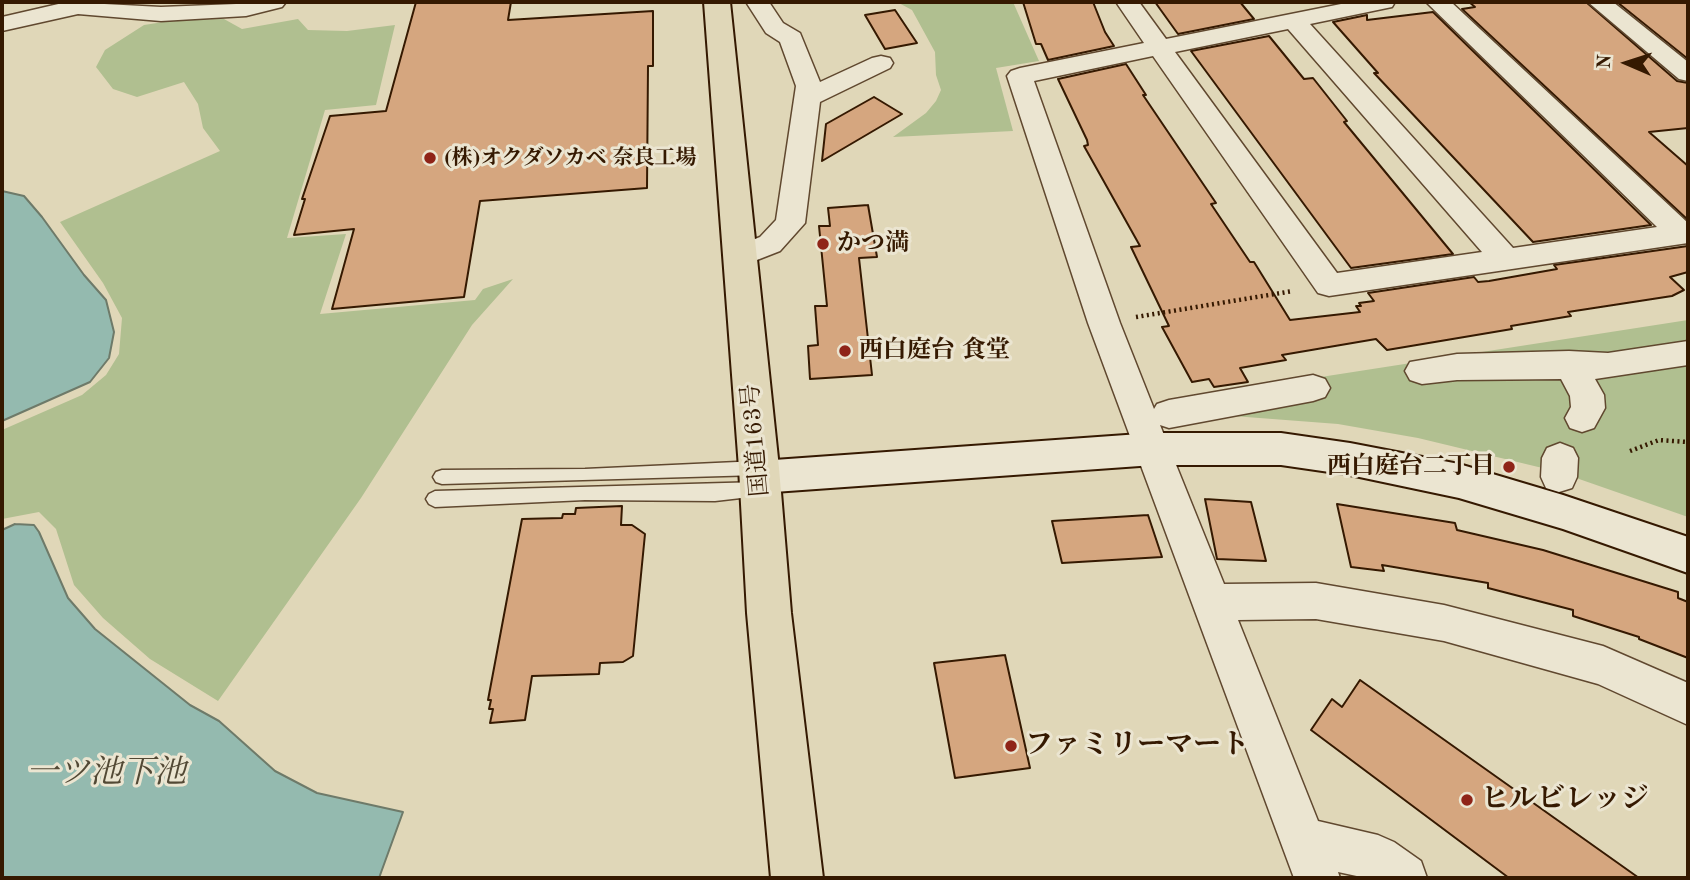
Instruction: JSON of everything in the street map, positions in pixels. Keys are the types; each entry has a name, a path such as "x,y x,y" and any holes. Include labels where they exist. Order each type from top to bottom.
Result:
{"highway":[{"name":"国道163号","path":"717,2 760,478 769,613 797,878"}],"street":[{"path":"2,24 78,7 161,15 246,9 274,2"},
{"path":"739,257 770,244 790,223 809,86 791,38 774,28 758,2"},
{"path":"1127,2 1329,285 1685,234"},
{"path":"1384,2 1020,76 1104,323 1162,431 1213,602 1310,859 1378,858 1404,878"},
{"path":"1437,2 1685,234"},
{"path":"1600,2 1688,74"},
{"path":"1293,20 1507,261"},
{"path":"808,98 881,63"},
{"path":"1422,371 1457,367 1608,366 1688,353"},
{"path":"1569,365 1587,395 1588,408 1581,418"},
{"path":"760,478 1162,431 1313,388"},
{"path":"1162,431 1350,459 1459,481 1563,512 1688,555"},
{"path":"1213,602 1315,601 1444,623 1603,666 1688,704"}],"lane":[{"path":"442,477 586,475 760,478"},
{"path":"435,499 715,493 760,478"}],"path":[{"path":"1104,323 1329,285"},
{"path":"1630,451 1659,440 1688,442"}],"green space":[{"path":"897,2 1013,2 1039,61 996,68 1013,131 893,137 926,113 941,90 936,75 935,52 912,10"},
{"path":"224,19 242,29 298,19 308,30 347,31 395,25 376,105 325,110 287,238 346,234 320,314 475,300 483,289 513,279 472,325 361,498 218,701 150,659 103,618 74,585 56,529 39,512 2,519 2,430 82,395 106,375 119,354 122,318 103,283 60,222 220,151 203,128 198,104 184,82 137,97 113,89 96,67 105,50 144,25 176,20"},
{"path":"1688,320 1688,517 1559,472 1418,438 1338,424 1220,415 1308,379"}],"water":[{"path":"2,191 24,196 42,217 84,275 106,300 114,332 109,358 90,382 2,421"},
{"name":"一ツ池下池","path":"15,524 34,525 68,598 95,629 190,705 219,721 275,771 317,793 403,812 379,878 2,878 2,530"}],"building":[{"path":"416,2 511,2 508,20 653,11 653,66 648,66 647,188 480,201 464,297 332,309 354,229 294,235 305,199 302,199 330,116 386,111"},
{"path":"1023,2 1093,2 1114,46 1048,60 1041,44 1036,44"},
{"path":"1155,2 1240,2 1254,19 1178,34"},
{"path":"1469,2 1586,2 1677,81 1688,83 1688,128 1649,132 1688,166 1688,220 1462,9 1475,7"},
{"path":"1617,2 1688,2 1688,59"},
{"path":"895,10 917,43 885,49 865,15"},
{"path":"1433,12 1651,225 1533,242 1374,73 1378,73 1333,22 1367,15 1367,20"},
{"path":"1269,36 1304,79 1313,78 1347,121 1344,122 1453,254 1351,268 1191,51"},
{"path":"1126,64 1146,95 1143,95 1216,203 1211,204 1250,262 1254,262 1290,320 1360,312 1356,306 1361,306 1359,303 1374,301 1368,293 1474,277 1478,282 1489,281 1557,269 1554,265 1688,246 1688,272 1670,277 1684,290 1672,296 1568,312 1571,316 1511,326 1512,329 1387,350 1376,339 1282,355 1286,360 1240,368 1248,382 1214,387 1209,379 1192,382 1162,327 1169,326 1131,247 1140,246 1084,146 1088,145 1087,140 1058,79"},
{"path":"874,97 902,114 822,161 826,124"},
{"path":"868,205 877,257 859,258 872,375 810,379 808,346 818,345 815,306 827,306 819,226 830,226 828,208"},
{"path":"1205,499 1251,502 1266,561 1217,559"},
{"path":"1337,504 1455,523 1457,530 1543,550 1678,592 1678,598 1688,602 1688,658 1639,637 1573,616 1573,610 1488,588 1488,583 1382,565 1384,571 1351,567"},
{"path":"622,506 621,525 632,525 645,534 633,656 623,662 600,663 599,674 532,676 525,720 490,723 493,709 489,709 491,700 488,700 522,519 562,518 563,514 575,514 576,508"},
{"path":"1148,515 1162,557 1062,563 1052,521"},
{"path":"1005,655 1030,768 955,778 934,663"},
{"name":"ヒルビレッジ","path":"1360,680 1639,878 1509,878 1311,730 1332,699 1342,707"}],"place":[{"name":"(株)オクダソカベ 奈良工場","path":"430,158"},
{"name":"かつ満","path":"823,244"},
{"name":"西白庭台 食堂","path":"845,351"},
{"name":"西白庭台二丁目","path":"1509,467"},
{"name":"ファミリーマート","path":"1011,746"},
{"name":"ヒルビレッジ","path":"1467,800"}]}
